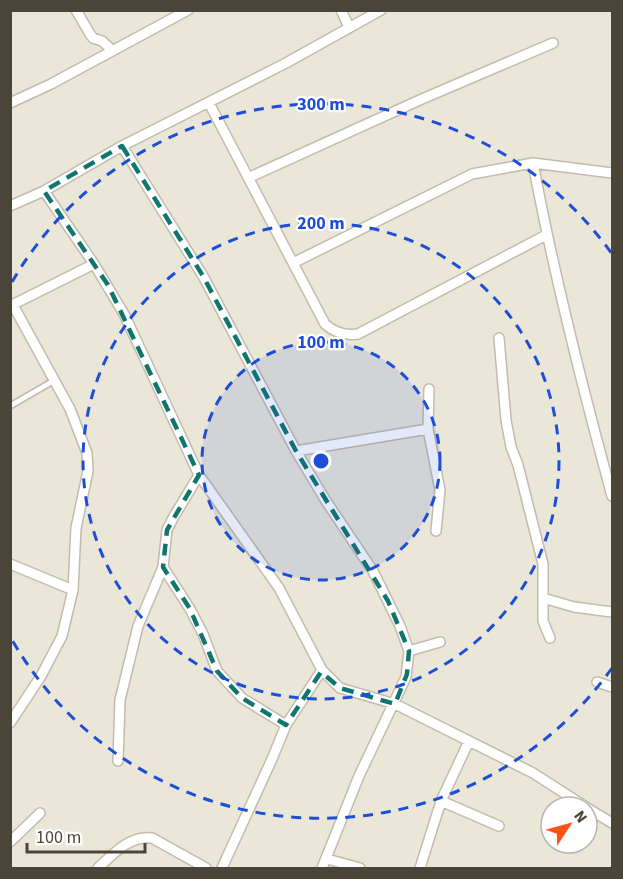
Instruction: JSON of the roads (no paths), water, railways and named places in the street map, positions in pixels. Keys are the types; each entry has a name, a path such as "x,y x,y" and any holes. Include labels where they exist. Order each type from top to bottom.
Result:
{"street":[{"path":"76,10 93,38 102,41 112,51"},
{"path":"341,10 349,27"},
{"path":"10,206 44,191 122,146 209,103 381,10"},
{"path":"10,103 51,84 183,11"},
{"path":"250,177 553,43"},
{"path":"209,103 250,177 325,324 330,329 347,336 358,334 400,313 546,235"},
{"path":"122,146 203,276 296,451 373,571 400,626 409,651 407,674 395,704 360,776 322,868"},
{"path":"293,263 472,174 533,163 612,173"},
{"path":"533,163 546,235 580,379 612,496"},
{"path":"44,191 94,264 124,314 199,475 279,588 322,670 340,688 395,704 533,773 567,795"},
{"path":"10,723 41,676 62,636 72,590 76,528 88,471 87,453 70,409 12,305 94,264"},
{"path":"499,338 506,420 511,447 519,465 541,553 543,621 550,638"},
{"path":"429,389 428,429 440,490 436,531"},
{"path":"296,451 428,429"},
{"path":"118,761 120,700 138,626 163,567 167,530 199,475"},
{"path":"10,564 72,590"},
{"path":"163,567 203,634 217,671 248,702 286,725"},
{"path":"543,598 574,608 612,612"},
{"path":"409,651 440,642"},
{"path":"222,868 286,725 322,670"},
{"path":"597,682 612,687"},
{"path":"420,868 441,801 469,741"},
{"path":"441,801 499,826"},
{"path":"10,842 40,813"},
{"path":"599,815 612,823"},
{"path":"98,868 128,843 152,837 206,868"},
{"path":"327,859 360,868"}],"lane":[{"path":"10,406 55,381"}]}
